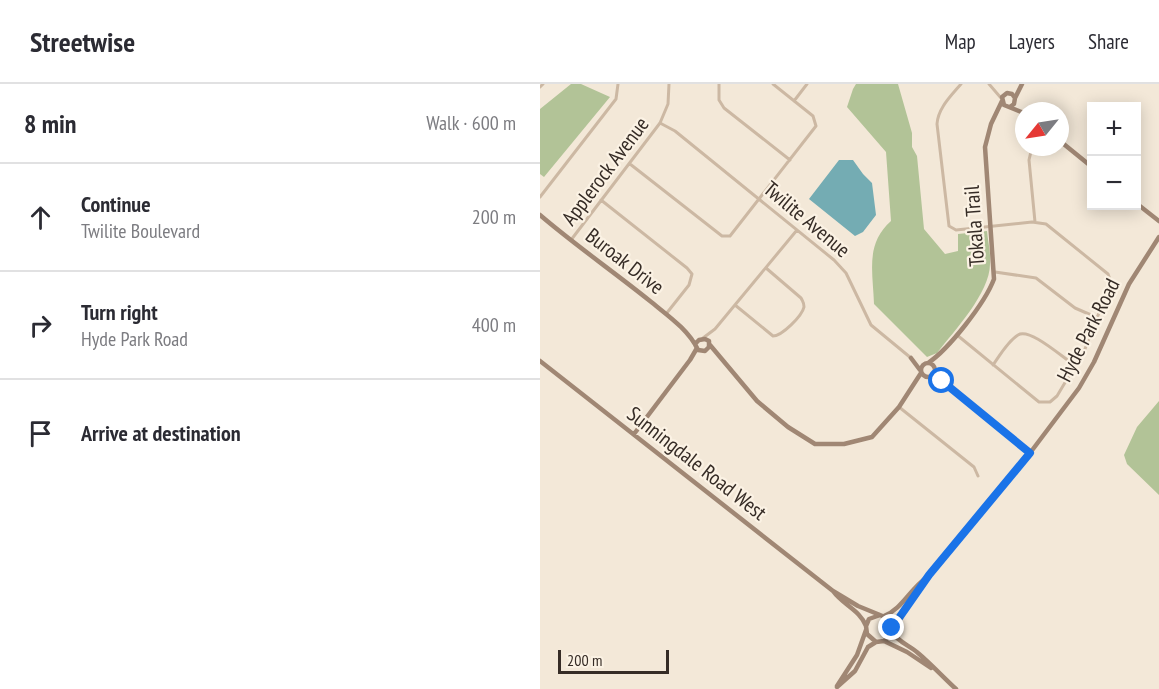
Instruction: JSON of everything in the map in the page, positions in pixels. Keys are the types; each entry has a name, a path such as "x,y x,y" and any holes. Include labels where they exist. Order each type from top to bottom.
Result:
{"street":[{"path":"540,197 616,99 618,84"},
{"name":"Applerock Avenue","path":"571,240 660,123 668,104 669,84"},
{"path":"719,84 719,100 724,108 790,160"},
{"path":"630,164 724,237 733,234 816,126 813,116 772,84"},
{"path":"794,101 807,84"},
{"path":"956,335 1042,403 1050,402 1057,396 1076,366 1110,289 1111,279 1108,274 1046,224 1035,222 953,230 949,226 937,124 943,107 961,84"},
{"path":"989,84 1009,107 1015,109"},
{"path":"1002,100 1022,84"},
{"path":"997,115 1014,104 1022,84"},
{"path":"995,90 1009,93 1017,102"},
{"name":"Tokala Trail","path":"927,363 940,355 956,335 987,294 994,279 985,147 991,124 1002,100"},
{"name":"Twilite Avenue","path":"660,123 675,131 834,260 846,273 872,325 911,358 921,372"},
{"path":"1069,148 1087,163"},
{"path":"1030,156 1035,222"},
{"path":"601,200 692,274 689,285 666,314"},
{"path":"1141,206 1159,221"},
{"name":"Buroak Drive","path":"540,215 699,342"},
{"path":"634,434 690,360 699,342 715,329 797,230"},
{"name":"Hyde Park Road","path":"892,630 929,575 1030,453 1086,378 1129,284 1159,237"},
{"path":"735,305 773,336 783,333 803,310 804,303 801,298 766,268"},
{"path":"995,272 1035,278 1075,308 1098,318"},
{"path":"690,360 704,352 710,344 715,329"},
{"path":"993,365 1014,339 1021,333 1025,333 1033,335 1059,356 1076,366"},
{"path":"699,342 710,344 720,359 757,400 788,427 815,444 844,444 872,438 915,386 922,366 927,363 933,364 942,381 1030,453"},
{"path":"699,342 704,352 720,359"},
{"name":"Tokala Trail","path":"935,370 940,355"},
{"name":"Twilite Avenue","path":"911,358 927,363"},
{"name":"Sunningdale Road West","path":"540,361 833,591 858,606 882,615"},
{"path":"915,386 934,375 935,370"},
{"path":"921,372 928,378 942,381"},
{"path":"899,407 974,468 978,476"},
{"name":"Hyde Park Road","path":"882,615 897,609 909,593 929,575"},
{"name":"Sunningdale Road West","path":"833,591 843,603 860,615 866,628"},
{"path":"836,688 854,661 872,617 882,615 890,621 898,640 920,655 956,689"},
{"path":"866,628 869,638 876,642"},
{"path":"884,641 892,630"},
{"path":"836,688 855,671 868,647 876,642 884,641 907,652 933,669"}],"green space":[{"path":"571,84 581,84 610,97 544,177 540,174 540,109"},
{"path":"856,84 898,84 912,133 912,147 917,156 924,229 945,254 958,251 958,234 987,231 990,260 984,287 970,311 937,353 927,357 874,304 872,259 874,249 877,239 891,221 886,152 847,107"},
{"path":"1159,401 1159,495 1127,464 1124,455 1137,427"}],"water":[{"path":"839,160 853,160 872,183 876,215 863,232 855,236 809,199"}],"route":[{"path":"892,628 929,575 1030,453 942,381"}]}
